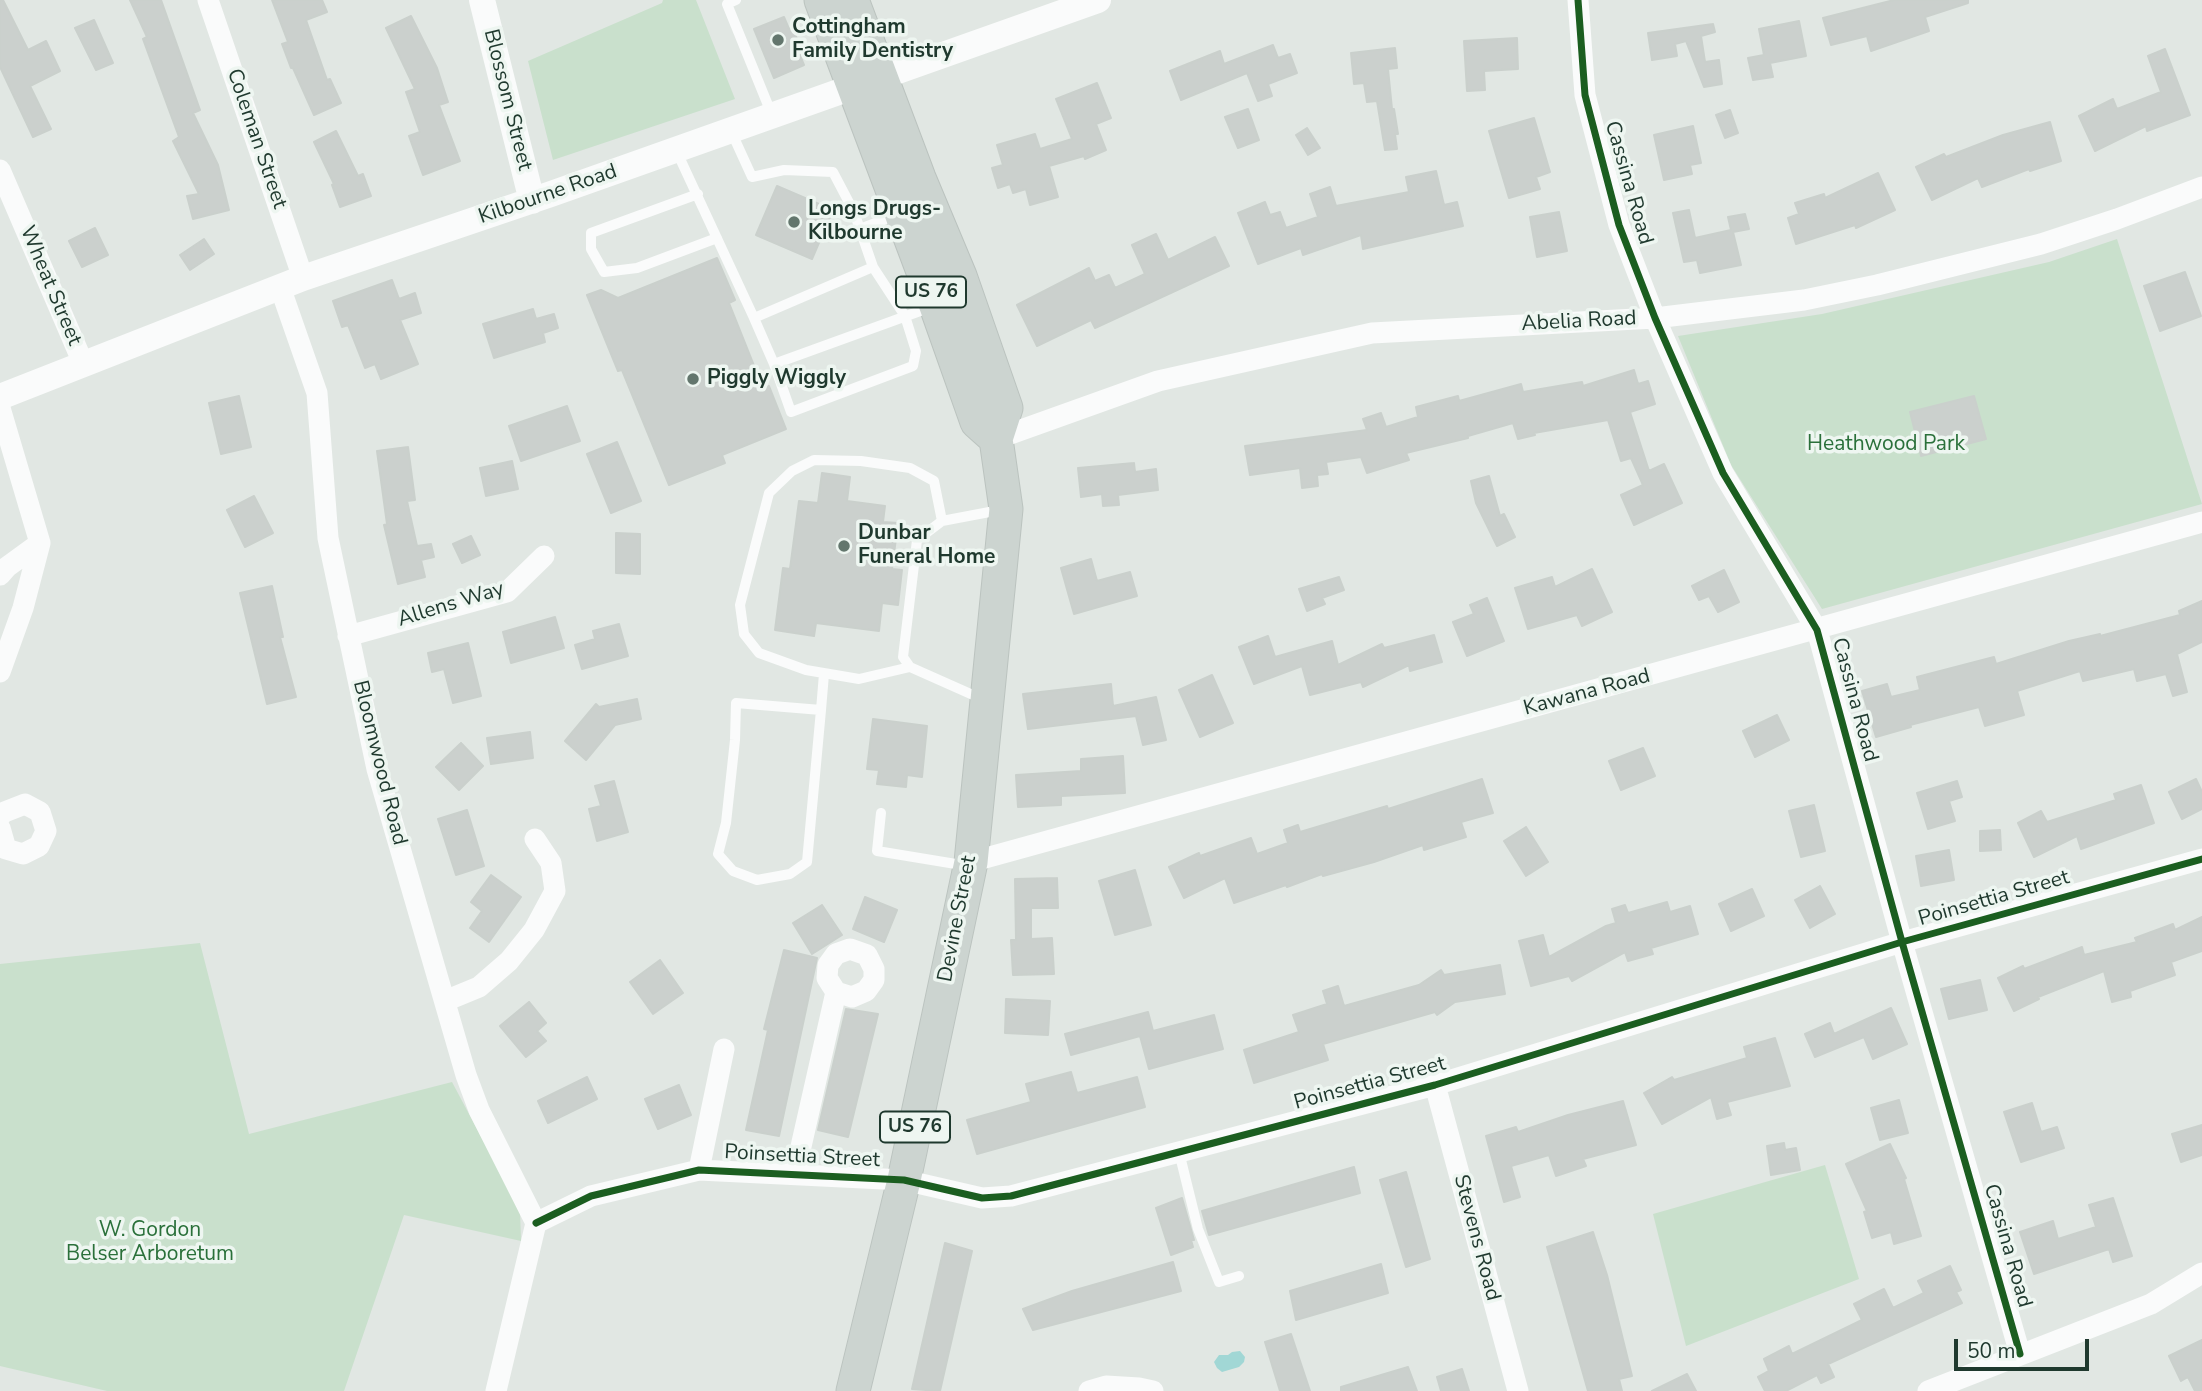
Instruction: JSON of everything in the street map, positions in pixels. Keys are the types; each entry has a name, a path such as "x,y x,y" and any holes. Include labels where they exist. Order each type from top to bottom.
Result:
{"main road":[{"name":"Devine Street","path":"821,0 867,83 952,301"},
{"name":"Devine Street","path":"852,0 867,83 902,212 952,301 1006,408 996,439 1006,509 971,864 904,1180 853,1391"}],"street":[{"name":"Coleman Street","path":"208,0 292,282"},
{"name":"Blossom Street","path":"482,0 532,201"},
{"name":"Kilbourne Road","path":"0,397 292,282 773,117 1098,0"},
{"name":"Cassina Road","path":"1578,0 1585,95 1619,225 1655,318 1723,473 1816,631 2020,1354"},
{"name":"Wheat Street","path":"0,170 83,363"},
{"name":"Abelia Road","path":"996,439 1158,381 1372,333 1655,318 1804,300 1877,285 2041,244 2202,187"},
{"name":"Bloomwood Road","path":"292,282 317,393 328,538 377,769 466,1075 479,1110 536,1223"},
{"path":"0,408 40,543 23,608 1,663"},
{"name":"Kawana Road","path":"971,864 2202,522"},
{"path":"0,575 40,543"},
{"name":"Allens Way","path":"348,635 507,592 544,556"},
{"path":"445,1001 479,987 509,961 534,930 555,891 551,863 535,839"},
{"name":"Poinsettia Street","path":"536,1223 590,1196 699,1170 904,1180 982,1198 1011,1196 1435,1085 1902,942 2202,859"},
{"path":"794,1173 836,992"},
{"path":"699,1170 724,1049"},
{"name":"Stevens Road","path":"1435,1085 1518,1391"},
{"path":"496,1391 536,1223"},
{"path":"1928,1391 2151,1304 2202,1273"},
{"path":"1089,1391 1106,1386 1153,1391"}],"lane":[{"path":"736,0 727,4 773,117"},
{"path":"677,150 754,318 791,412 913,366 916,351 905,316 873,267 854,212 832,172 784,170 752,177 731,131"},
{"path":"698,194 591,233 591,249 604,272 637,268 717,238"},
{"path":"860,229 902,212"},
{"path":"754,318 873,267"},
{"path":"774,364 952,301"},
{"path":"909,667 859,679 806,670 759,653 744,634 740,605 769,493 792,471 814,460 861,461 910,468 934,481 942,521"},
{"path":"987,701 909,667 903,657 917,540 942,521 1006,509"},
{"path":"821,710 736,703 726,823 718,854 733,870 757,880 790,874 807,862 821,710 824,674"},
{"path":"881,813 877,852 971,864"},
{"path":"1179,1152 1198,1229 1219,1282 1239,1276"}],"green space":[{"path":"663,0 696,0 735,99 553,160 528,61 662,3"},
{"name":"Heathwood Park","path":"2117,239 2202,504 1822,609 1731,465 1678,336 1822,314 2049,262"},
{"name":"W. Gordon Belser Arboretum","path":"200,943 249,1134 452,1082 520,1210 521,1241 404,1215 344,1391 107,1391 0,1366 0,964"},
{"path":"1825,1165 1859,1279 1686,1346 1653,1214"}],"water":[{"path":"1240,1351 1245,1357 1239,1367 1222,1372 1217,1368 1214,1362 1219,1355"}],"building":[{"path":"0,0 3,0 28,50 46,41 60,71 30,86 51,129 33,137 0,67"},
{"path":"130,0 161,0 200,110 193,113 218,165 229,210 193,219 187,196 199,194 173,141 179,137 143,39 147,37"},
{"path":"272,0 322,0 327,12 306,20 327,80 330,79 341,103 314,115 282,44 288,42"},
{"path":"1894,0 1968,0 1968,3 1925,17 1929,31 1871,51 1867,36 1831,45 1823,18"},
{"path":"411,16 437,68 448,102 439,105 460,161 423,175 409,136 420,132 406,92 415,89 386,28"},
{"name":"Cottingham Family Dentistry","path":"784,17 789,29 792,27 802,51 799,53 804,65 774,78 754,29"},
{"path":"94,20 113,63 96,70 75,28"},
{"path":"1799,21 1806,56 1770,63 1773,77 1753,80 1748,58 1764,55 1759,29"},
{"path":"1713,24 1715,32 1701,36 1705,62 1719,60 1722,84 1704,87 1686,41 1675,44 1677,56 1652,60 1648,33"},
{"path":"1517,38 1518,69 1484,71 1485,90 1467,91 1464,41"},
{"path":"1273,45 1278,58 1290,54 1297,73 1268,84 1272,96 1258,101 1247,73 1181,100 1170,71 1220,51 1224,64"},
{"path":"1395,48 1397,68 1388,69 1392,109 1398,134 1395,134 1397,149 1385,150 1377,101 1367,102 1364,83 1354,84 1351,53"},
{"path":"2165,49 2190,115 2147,131 2146,126 2095,151 2079,116 2113,99 2117,109 2161,92 2148,56"},
{"path":"1097,83 1111,118 1096,124 1106,150 1085,159 1084,156 1049,166 1058,197 1030,205 1026,189 1013,193 1010,184 998,188 992,168 1003,165 997,145 1035,134 1040,149 1072,139 1056,99"},
{"path":"1248,109 1259,140 1238,148 1225,117"},
{"path":"1730,110 1738,133 1725,138 1716,115"},
{"path":"1534,118 1550,172 1536,177 1540,189 1509,198 1489,131"},
{"path":"2050,122 2061,161 2030,171 2029,169 1982,187 1978,178 1932,200 1916,167 1944,154 1946,157 2003,135"},
{"path":"1693,126 1701,163 1690,165 1692,174 1664,180 1654,135"},
{"path":"1307,128 1320,148 1308,155 1296,135"},
{"path":"336,131 358,176 363,174 371,196 340,207 332,185 334,184 314,142"},
{"path":"1436,171 1444,205 1457,202 1463,226 1363,249 1361,235 1303,255 1301,248 1258,264 1238,213 1265,202 1270,215 1280,212 1286,228 1318,217 1310,194 1330,187 1336,206 1409,192 1406,177"},
{"path":"1878,173 1895,210 1856,228 1855,225 1796,244 1788,218 1799,214 1795,203 1824,194 1825,198"},
{"name":"Longs Drugs- Kilbourne","path":"777,186 833,210 812,259 756,235"},
{"path":"1689,210 1695,238 1731,230 1728,217 1745,214 1749,229 1733,232 1741,265 1700,273 1697,260 1684,262 1673,213"},
{"path":"1559,212 1567,251 1537,257 1530,217"},
{"path":"95,228 108,255 82,267 69,241"},
{"path":"1156,234 1168,260 1215,237 1229,266 1095,328 1091,320 1037,346 1017,305 1089,268 1095,281 1109,275 1115,288 1145,274 1132,245"},
{"path":"204,239 214,254 190,270 180,255"},
{"name":"Piggly Wiggly","path":"717,258 735,300 729,303 763,388 769,386 786,429 722,455 725,463 669,485 622,370 618,371 587,295 601,290 618,298"},
{"path":"2185,272 2201,316 2160,331 2144,286"},
{"path":"392,280 399,299 415,293 421,313 400,320 418,364 381,379 375,364 365,368 348,325 342,327 333,301"},
{"path":"533,309 536,319 554,314 558,328 543,333 545,342 494,358 483,324"},
{"path":"1634,370 1638,384 1648,381 1655,404 1630,412 1649,471 1664,464 1682,503 1634,525 1621,495 1643,485 1631,458 1621,461 1608,420 1534,433 1535,435 1518,439 1513,423 1468,438 1406,453 1409,460 1367,473 1361,457 1326,462 1328,474 1317,475 1318,486 1302,488 1300,468 1250,475 1245,446 1367,430 1363,419 1381,413 1386,427 1418,417 1416,407 1458,396 1459,401 1521,384 1523,392 1582,382 1583,386"},
{"path":"239,396 251,447 221,454 209,403"},
{"path":"1974,396 1986,439 1921,456 1910,412"},
{"path":"567,406 580,441 521,461 509,426"},
{"path":"617,442 641,501 611,513 587,454"},
{"path":"408,447 415,500 407,501 417,546 431,544 434,557 421,560 425,577 398,584 384,525 387,524 377,451"},
{"path":"512,461 518,489 486,496 480,468"},
{"path":"1134,463 1135,472 1156,469 1158,490 1118,495 1119,505 1103,506 1102,494 1081,497 1078,468"},
{"name":"Dunbar Funeral Home","path":"822,473 850,477 847,501 885,506 883,522 898,523 892,569 902,570 898,605 882,603 879,631 816,623 814,636 775,630 783,568 790,569 799,501 818,503"},
{"path":"1489,476 1500,516 1504,514 1515,537 1497,546 1476,503 1471,481"},
{"path":"254,496 273,533 245,547 227,510"},
{"path":"616,533 640,534 640,574 616,573"},
{"path":"471,536 480,555 462,563 453,544"},
{"path":"1091,559 1097,581 1130,572 1137,596 1074,614 1061,568"},
{"path":"1592,569 1612,612 1582,626 1577,615 1528,629 1515,588 1552,577 1555,587"},
{"path":"1724,570 1739,602 1718,612 1709,596 1699,600 1692,586"},
{"path":"1339,577 1344,590 1322,598 1325,604 1307,611 1299,589"},
{"path":"272,586 283,637 280,637 296,697 267,704 240,593"},
{"path":"1487,598 1504,641 1467,656 1453,622 1474,614 1470,605"},
{"path":"2202,601 2202,642 2177,654 2187,692 2173,696 2166,674 2137,681 2134,669 2083,681 2080,671 2017,691 2024,715 1985,726 1979,707 1876,737 1862,691 1887,684 1891,697 1920,690 1917,677 1994,657 1996,664 2069,641 2100,636 2180,615 2179,611"},
{"path":"555,617 564,648 511,663 503,632"},
{"path":"619,624 628,656 582,669 575,645 595,639 593,631"},
{"path":"1434,635 1442,662 1410,671 1409,665 1363,687 1361,682 1310,695 1302,666 1254,684 1239,647 1268,636 1275,657 1332,641 1338,665 1382,644 1384,648"},
{"path":"468,643 481,696 453,703 444,669 432,672 428,653"},
{"path":"1212,675 1233,723 1200,737 1179,690"},
{"path":"1111,684 1113,706 1156,697 1166,740 1143,745 1136,716 1028,729 1023,694"},
{"path":"637,699 641,719 615,725 586,760 565,741 596,704 599,707"},
{"path":"1777,715 1789,740 1755,757 1743,731"},
{"path":"873,719 927,726 922,777 907,775 906,787 877,784 879,770 867,769"},
{"path":"530,732 533,758 491,764 487,738"},
{"path":"461,743 483,766 459,790 436,767"},
{"path":"1643,748 1655,776 1621,790 1609,761"},
{"path":"1123,756 1125,793 1061,796 1061,805 1018,807 1016,775 1081,771 1081,759"},
{"path":"1482,779 1493,813 1461,822 1466,837 1424,850 1423,845 1234,903 1225,878 1184,898 1169,867 1199,853 1200,856 1251,838 1257,854 1288,843 1284,830 1298,825 1300,832 1387,806 1388,809"},
{"path":"2196,779 2202,792 2202,809 2182,819 2169,792"},
{"path":"614,781 628,832 597,841 589,809 601,806 595,786"},
{"path":"1957,781 1962,797 1949,801 1955,821 1928,829 1917,793"},
{"path":"2141,785 2154,823 2081,849 2077,836 2034,857 2018,823 2041,811 2047,822 2116,800 2114,794"},
{"path":"1814,805 1825,851 1801,857 1789,811"},
{"path":"467,810 484,866 456,875 438,819"},
{"path":"1526,827 1548,862 1526,876 1504,841"},
{"path":"2000,830 2001,850 1980,851 1980,831"},
{"path":"1949,850 1954,880 1921,886 1916,856"},
{"path":"1135,870 1151,925 1115,935 1099,881"},
{"path":"491,875 521,897 489,942 470,928 482,911 471,902"},
{"path":"1057,878 1058,908 1031,908 1031,939 1052,938 1054,974 1013,975 1011,940 1016,940 1015,879"},
{"path":"1820,886 1835,914 1810,928 1795,900"},
{"path":"1752,889 1764,916 1731,931 1719,904"},
{"path":"865,897 897,910 884,942 853,929"},
{"path":"1667,902 1670,912 1690,906 1698,934 1651,948 1653,954 1628,961 1625,952 1572,981 1569,976 1531,986 1519,941 1543,935 1549,957 1616,923 1612,909 1625,905 1628,913"},
{"path":"822,905 842,935 812,954 793,923"},
{"path":"2202,917 2202,951 2171,962 2175,975 2130,991 2131,997 2112,1002 2104,971 2038,997 2039,999 2014,1011 1998,978 2023,966 2024,969 2082,947 2084,955 2137,942 2135,938 2173,924 2175,930"},
{"path":"784,950 817,958 779,1136 746,1130 768,1030 764,1029"},
{"path":"660,960 683,993 653,1014 630,982"},
{"path":"1500,965 1505,994 1455,1002 1437,1015 1435,1012 1323,1044 1328,1060 1254,1083 1244,1050 1299,1032 1293,1015 1327,1004 1323,991 1338,986 1344,1006 1419,985 1441,970 1444,975"},
{"path":"1980,980 1987,1010 1949,1019 1941,989"},
{"path":"1006,999 1050,1001 1048,1035 1005,1033"},
{"path":"529,1002 546,1023 537,1031 546,1041 526,1057 500,1026"},
{"path":"1891,1008 1907,1044 1873,1059 1864,1037 1815,1057 1805,1034 1830,1023 1834,1034"},
{"path":"846,1009 878,1014 848,1137 818,1130"},
{"path":"1148,1012 1153,1031 1214,1015 1223,1049 1149,1069 1140,1036 1071,1055 1065,1034"},
{"path":"1775,1038 1790,1086 1727,1102 1731,1115 1717,1119 1711,1097 1662,1124 1644,1093 1672,1077 1674,1080 1747,1058 1744,1047"},
{"path":"1071,1072 1077,1093 1137,1077 1145,1107 977,1154 967,1120 1031,1102 1026,1084"},
{"path":"587,1077 597,1099 548,1123 538,1101"},
{"path":"679,1085 691,1115 658,1129 645,1099"},
{"path":"1899,1100 1908,1133 1880,1140 1871,1108"},
{"path":"1623,1101 1636,1145 1583,1159 1586,1166 1556,1176 1549,1155 1511,1166 1520,1197 1504,1202 1486,1136 1516,1127 1518,1132 1568,1115"},
{"path":"2032,1103 2041,1132 2057,1127 2064,1148 2021,1162 2004,1112"},
{"path":"2202,1125 2202,1155 2181,1162 2172,1134"},
{"path":"1784,1143 1785,1150 1796,1148 1800,1170 1771,1175 1767,1146"},
{"path":"1890,1144 1906,1178 1904,1179 1921,1236 1894,1244 1891,1232 1872,1238 1864,1212 1867,1211 1846,1164"},
{"path":"1354,1167 1360,1193 1209,1235 1202,1211"},
{"path":"1406,1172 1430,1259 1406,1267 1380,1180"},
{"path":"1182,1198 1194,1240 1191,1240 1193,1247 1171,1255 1156,1208"},
{"path":"2113,1198 2132,1256 2113,1262 2109,1249 2034,1274 2020,1232 2053,1221 2058,1239 2096,1227 2089,1205"},
{"path":"1593,1232 1607,1275 1632,1376 1619,1379 1622,1391 1588,1391 1547,1247"},
{"path":"945,1243 972,1251 940,1391 912,1389"},
{"path":"1173,1262 1181,1291 1033,1330 1023,1309 1072,1291"},
{"path":"1381,1264 1388,1293 1296,1320 1290,1291"},
{"path":"1950,1266 1961,1290 1956,1292 1962,1303 1828,1364 1834,1377 1821,1383 1817,1375 1786,1391 1765,1391 1758,1377 1769,1371 1764,1359 1789,1346 1792,1354 1862,1320 1854,1304 1884,1289 1893,1308 1924,1293 1918,1281"},
{"path":"1291,1334 1310,1391 1280,1391 1265,1342"},
{"path":"2202,1340 2202,1391 2195,1391 2188,1377 2181,1381 2169,1356"},
{"path":"1408,1367 1417,1391 1341,1391 1341,1387"},
{"path":"1462,1369 1469,1391 1441,1391 1437,1377"},
{"path":"1687,1374 1696,1391 1652,1391"}],"cycle path":[{"path":"1578,0 1585,95 1619,225 1655,318 1723,473 1817,630 1902,942 2020,1354"},
{"path":"536,1223 591,1196 699,1170 904,1180 982,1198 1011,1196 1435,1085 1902,942 2202,859"}],"place":[{"name":"Cottingham Family Dentistry","path":"778,40"},
{"name":"Longs Drugs- Kilbourne","path":"794,222"},
{"name":"Piggly Wiggly","path":"693,379"},
{"name":"Dunbar Funeral Home","path":"844,546"}]}
